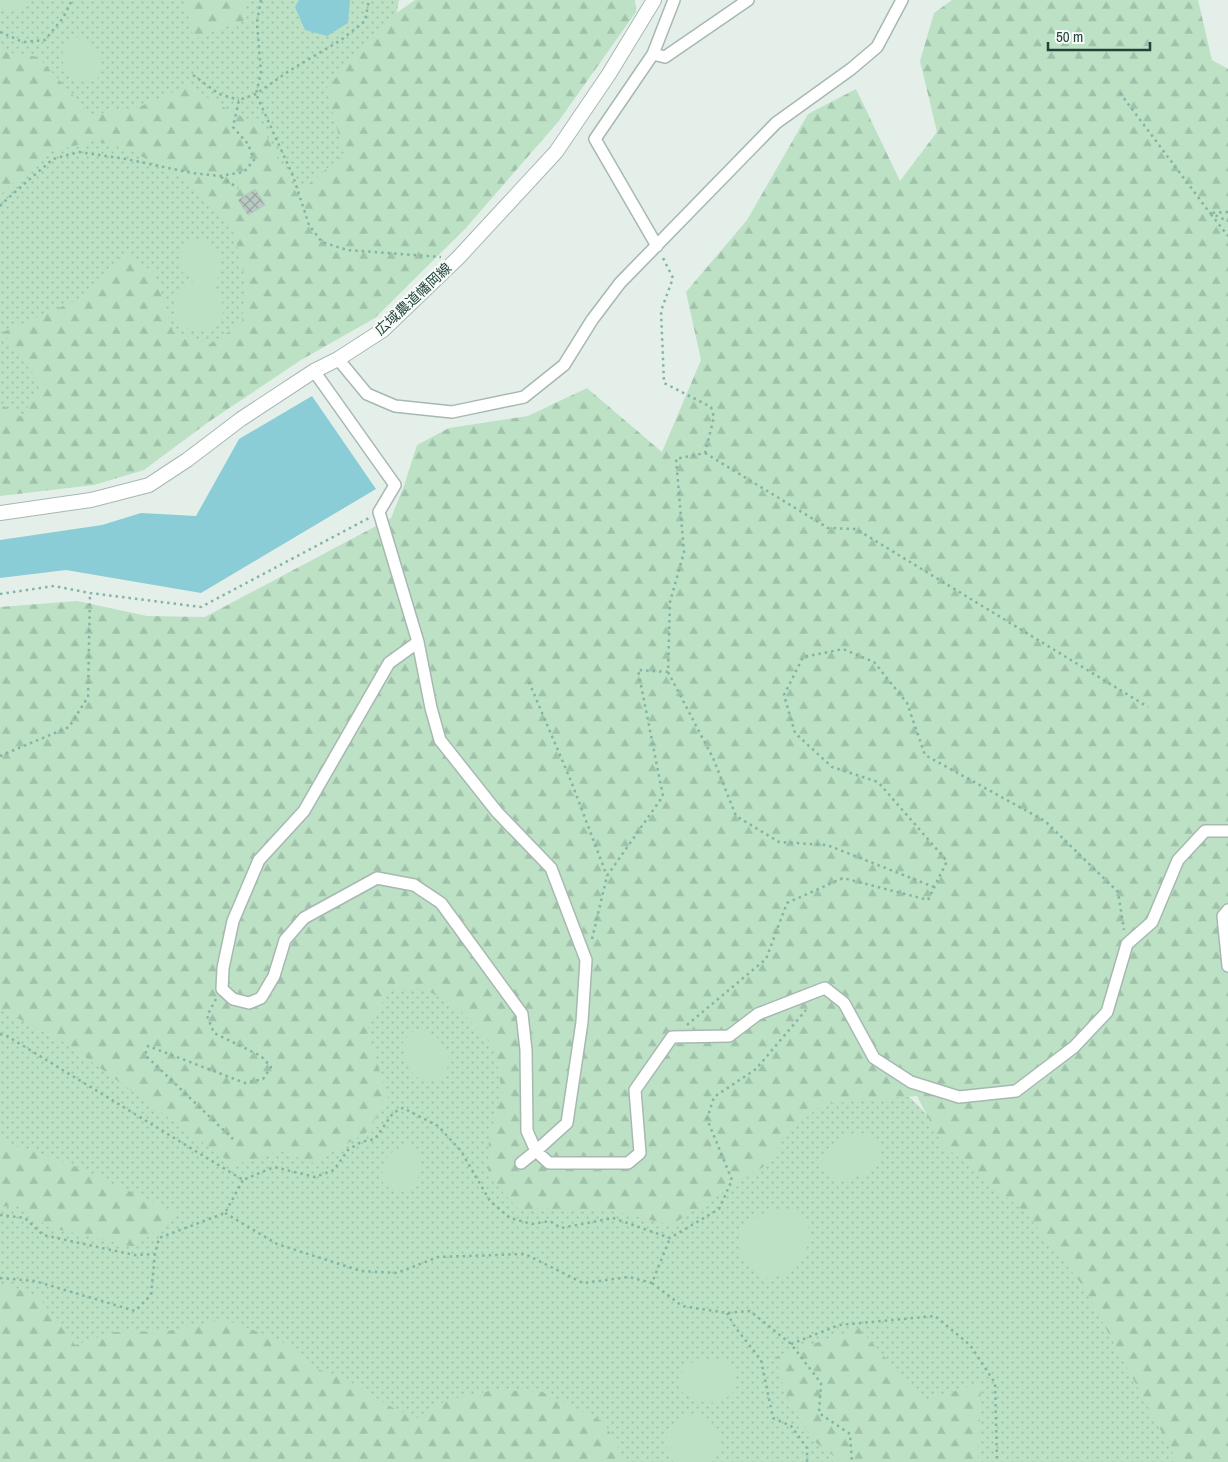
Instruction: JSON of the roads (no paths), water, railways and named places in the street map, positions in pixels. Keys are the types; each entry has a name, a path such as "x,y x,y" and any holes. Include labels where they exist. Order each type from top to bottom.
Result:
{"street":[{"name":"広域農道幡岡線","path":"0,513 91,500 149,485 187,460 241,419 314,370 338,359 383,330 458,258 556,152 609,74 654,0"},
{"path":"657,246 595,139 653,54 674,0"},
{"path":"653,54 665,57 748,0"},
{"path":"338,359 367,394 395,406 452,412 524,397 564,365 592,320 620,283 776,123 851,69 877,47 902,0"},
{"path":"314,370 395,485 379,512 418,642 440,740 497,812 551,868 586,960 582,1022 567,1123 536,1152 521,1163"},
{"path":"418,642 389,663 304,811 259,860 233,921 223,968 222,989 233,999 249,1002 261,998 274,976 285,940 304,918 377,878 414,885 441,903 522,1014 526,1050 527,1131 536,1152 549,1163 628,1163 640,1153 635,1090 672,1037 729,1036 758,1014 825,988 844,1003 874,1058 911,1082 959,1096 1016,1091 1074,1047 1106,1012 1127,944 1152,922 1178,860 1205,831 1228,831"},
{"path":"1228,910 1223,916 1228,966"}],"water":[{"path":"299,0 350,0 348,23 327,36 305,30 295,7"},
{"path":"312,396 376,489 201,593 66,570 0,578 0,540 102,525 141,513 196,516 239,439"}]}
